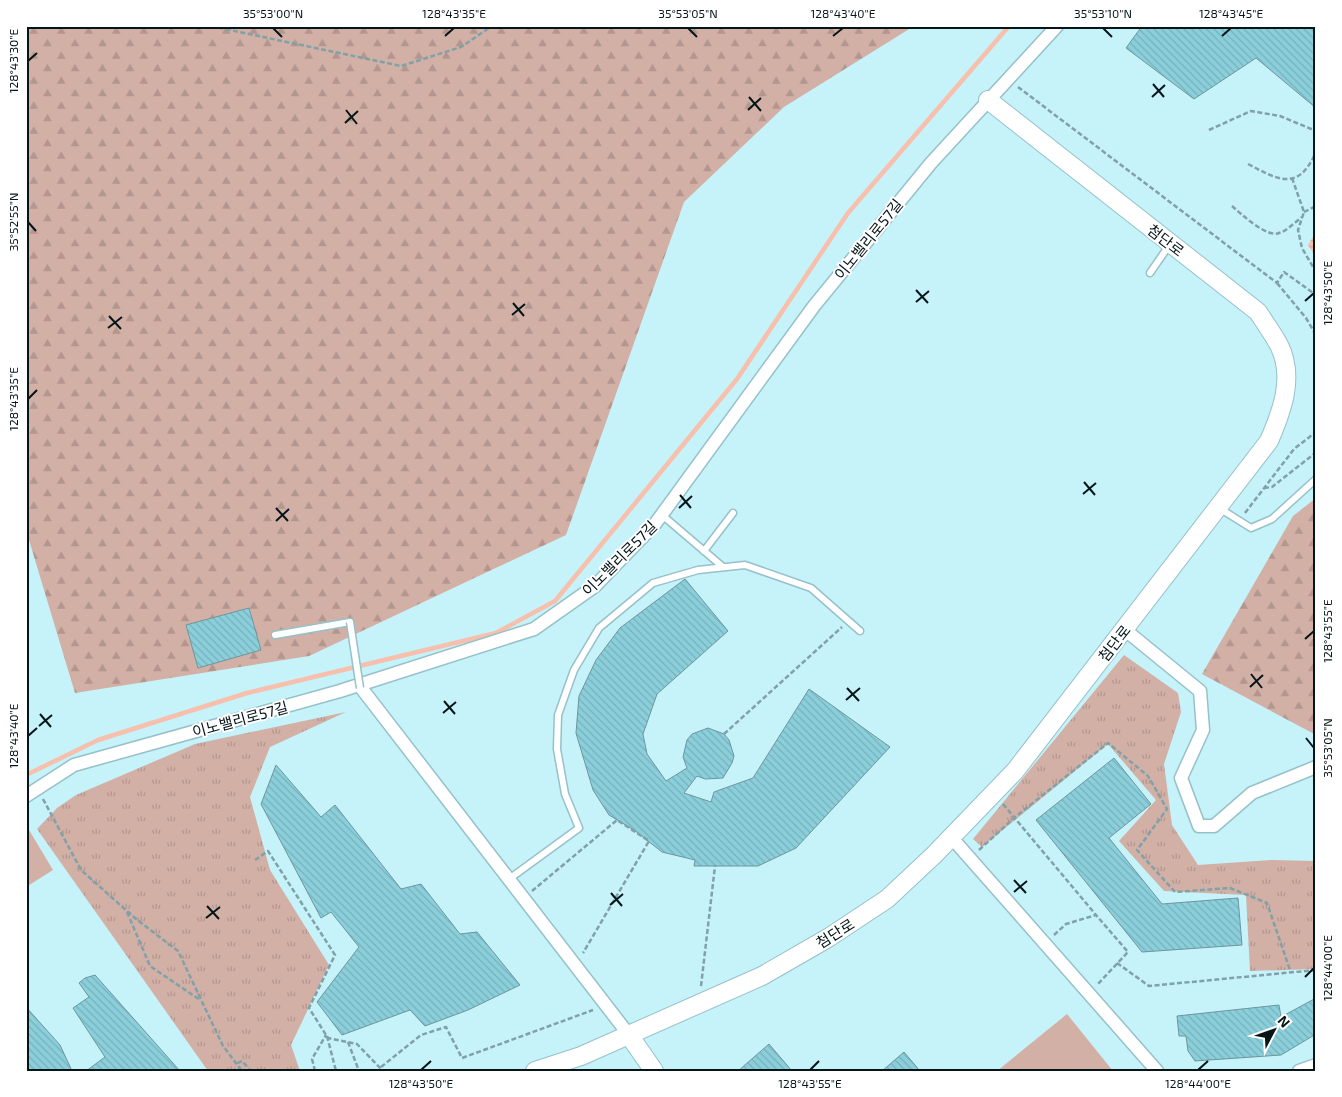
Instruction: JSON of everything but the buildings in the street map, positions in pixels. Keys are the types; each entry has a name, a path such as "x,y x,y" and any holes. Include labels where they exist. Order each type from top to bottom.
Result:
{"street":[{"name":"이노밸리로57길","path":"32,793 74,765 360,687 534,629 595,586 662,515 814,306 931,163 1057,26"},
{"name":"첨단로","path":"535,1071 581,1056 762,976 828,938 887,899 952,838 1015,771 1269,441 1282,410 1287,376 1279,346 1258,312 988,100"},
{"path":"1124,630 1200,691 1203,730 1181,778 1199,826 1214,826 1252,793 1316,767"},
{"path":"360,687 629,1035 654,1071"},
{"path":"952,838 1049,939 1089,993 1157,1071"},
{"path":"1299,1071 1316,1065"}],"lane":[{"path":"1150,273 1170,243"},
{"path":"1218,507 1251,528 1272,518 1316,479"},
{"path":"704,550 732,514"},
{"path":"662,515 723,567"},
{"path":"509,879 579,828 565,794 557,749 558,715 574,670 599,628 653,582 698,570 745,565 811,588 860,631"},
{"path":"275,635 350,622 360,687"}],"path":[{"path":"211,26 401,66 461,48 492,26"},
{"path":"1007,79 1277,282 1306,318 1316,336"},
{"path":"1209,130 1251,112 1280,116 1316,131"},
{"path":"1248,164 1278,179 1292,178 1302,173 1316,152"},
{"path":"1292,178 1304,214 1298,230 1302,248 1316,272"},
{"path":"1232,206 1257,225 1273,234 1280,233 1316,206"},
{"path":"1277,282 1284,272 1316,295"},
{"path":"1239,521 1294,449 1316,432"},
{"path":"1264,488 1272,487 1314,454 1316,442"},
{"path":"724,734 849,620"},
{"path":"977,852 1014,818 1108,744 1148,776 1167,809 1137,850 1175,892 1230,888 1267,903 1292,972"},
{"path":"32,793 81,870 126,910 178,951 223,1046 241,1071"},
{"path":"994,794 1128,952 1089,993"},
{"path":"523,898 617,820 649,841 575,965"},
{"path":"255,860 268,850 335,955 309,1008 326,1035 336,1071"},
{"path":"699,1004 715,866"},
{"path":"126,910 150,966 201,1001"},
{"path":"1049,939 1066,924 1096,915"},
{"path":"1047,929 1049,939"},
{"path":"1117,963 1149,986 1316,970"},
{"path":"380,1067 421,1035 446,1028 462,1058 606,1005"},
{"path":"326,1035 328,1038 357,1044 383,1071"},
{"path":"315,1071 312,1059 326,1035"},
{"path":"348,1042 359,1071"},
{"path":"241,1071 238,1063 242,1061 251,1071"}],"green space":[{"path":"26,26 914,26 784,107 684,202 566,535 309,656 75,693 26,530"},
{"path":"1316,498 1316,735 1202,674 1293,516"},
{"path":"1124,655 1178,693 1181,712 1164,764 1172,825 1198,865 1271,860 1316,861 1316,969 1250,971 1246,895 1164,891 1119,841 1156,800 1108,744 982,847 973,839"},
{"path":"346,712 270,747 250,797 270,870 329,965 291,1045 300,1071 208,1071 37,829 57,808 76,795 195,744"},
{"path":"29,830 53,870 26,887 26,832"},
{"path":"1067,1014 1113,1071 997,1071"}],"shaded area":[{"path":"1316,232 1316,258 1308,245"}],"waterway":[{"path":"26,775 98,740 247,693 496,633 555,601 737,379 848,213 1009,26"}]}
